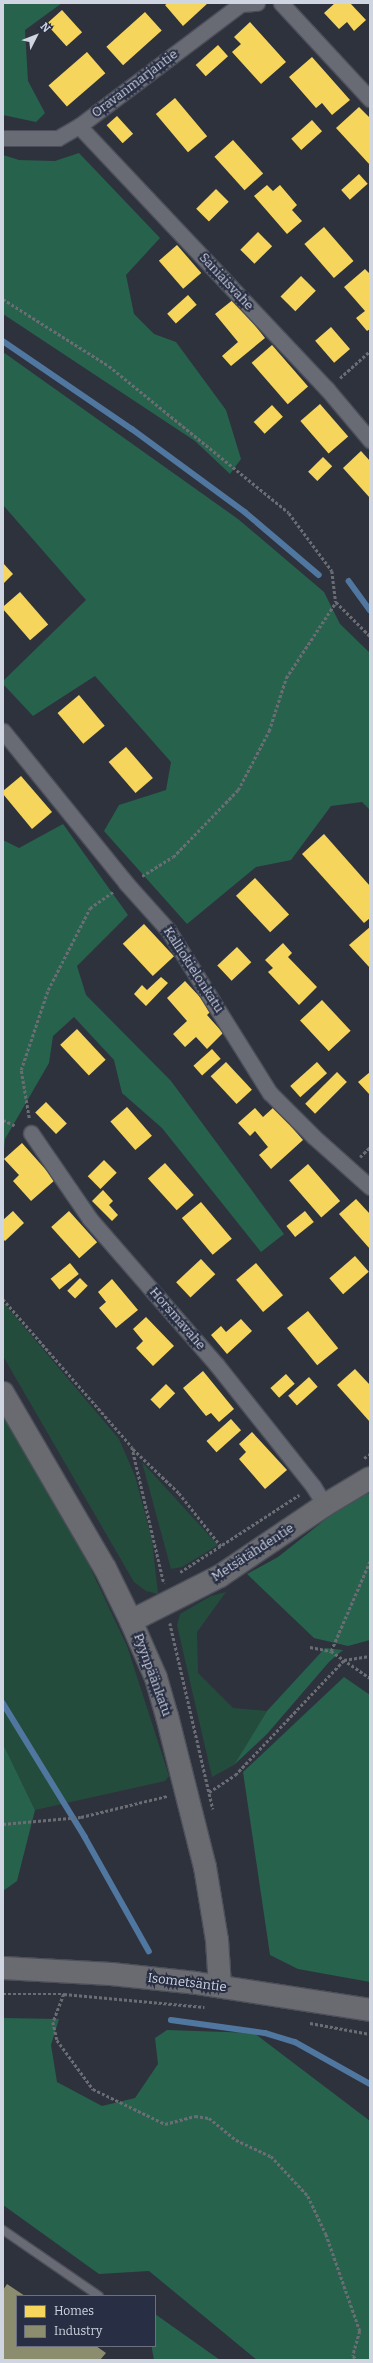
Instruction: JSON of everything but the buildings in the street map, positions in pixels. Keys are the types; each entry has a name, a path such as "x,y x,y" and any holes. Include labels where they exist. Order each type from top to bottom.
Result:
{"main road":[{"name":"Pyynpäänkatu","path":"3,1393 105,1568 132,1622 156,1678 205,1867 216,1940 220,1986"},
{"name":"Metsätähdentie","path":"132,1622 220,1576 324,1505 364,1470"},
{"name":"Isometsäntie","path":"3,1968 111,1974 220,1986 370,2010"}],"street":[{"name":"Oravanmarjantie","path":"3,138 58,138 79,126 241,4 258,3"},
{"path":"281,3 370,99"},
{"name":"Saniaisvahe","path":"79,126 327,389 370,440"},
{"name":"Kalliokielonkatu","path":"3,731 126,883 168,930 185,954 270,1093 314,1137 370,1187"},
{"name":"Horsmavahe","path":"31,1133 90,1219 216,1364 313,1486 324,1505"}],"lane":[{"path":"3,2230 98,2295"}],"path":[{"path":"3,299 109,366 289,513 332,571 336,602 370,636"},
{"path":"327,389 370,351"},
{"path":"31,1133 22,1070 48,990 90,908 126,883 173,857 238,790 269,731 286,678 336,602"},
{"path":"3,1120 31,1133"},
{"path":"132,1448 179,1493 221,1546"},
{"path":"364,1470 370,1454"},
{"path":"177,1574 313,1486"},
{"path":"331,1651 370,1561"},
{"path":"164,1582 171,1578"},
{"path":"310,1647 331,1651 370,1678"},
{"path":"3,1824 81,1817 170,1795 210,1792 234,1775 344,1660 370,1656"},
{"path":"3,1994 64,1994 212,2007"},
{"path":"64,1994 53,2022 58,2040 93,2089 165,2124 195,2116 209,2118 236,2140 271,2156 308,2196 326,2234 360,2331 353,2356 358,2360"},
{"path":"302,2022 370,2034"}],"green space":[{"path":"3,3 62,3 25,30 28,81 45,113 36,122 3,115"},
{"path":"79,153 160,238 126,275 134,314 154,334 176,342 226,410 241,459 230,474 195,441 3,314 3,155 19,160 55,161"},
{"path":"3,352 238,519 324,592 340,624 370,653 370,810 362,802 331,806 291,860 256,867 187,924 104,831 119,805 166,790 171,762 95,676 33,716 3,684 3,681 86,600 3,505"},
{"path":"63,824 128,915 77,966 86,995 171,1081 284,1234 261,1252 162,1128 122,1093 114,1060 74,1017 53,1036 49,1063 5,1139 3,1161 3,840 19,848"},
{"path":"3,1302 119,1439 135,1476 152,1540 158,1594 146,1591 134,1582 3,1356"},
{"path":"3,1415 88,1563 127,1646 169,1776 165,1781 35,1810 3,1744"},
{"path":"142,1462 218,1545 182,1567 171,1569"},
{"path":"370,1493 370,1640 348,1646 314,1638 247,1574 278,1557 350,1500"},
{"path":"226,1592 197,1632 198,1673 233,1708 267,1711 234,1765 212,1777 177,1625 180,1614 211,1596"},
{"path":"325,1648 343,1650 329,1662 267,1734 234,1765 267,1711"},
{"path":"344,1677 370,1695 370,1982 298,1969 270,1955 243,1772"},
{"path":"3,1744 35,1810 17,1881 3,1891"},
{"path":"3,2018 59,2019 51,2045 57,2082 102,2106 135,2098 158,2064 155,2038 167,2030 254,2033 370,2121 370,2360 257,2360 149,2271 99,2274 3,2205"},
{"path":"156,2315 220,2360 154,2360 152,2347 156,2347"}],"waterway":[{"path":"3,341 132,429 245,512 319,575"},
{"path":"349,581 370,610"},
{"path":"3,1703 85,1837 149,1951"},
{"path":"171,2020 265,2033 295,2042 370,2084"}]}
